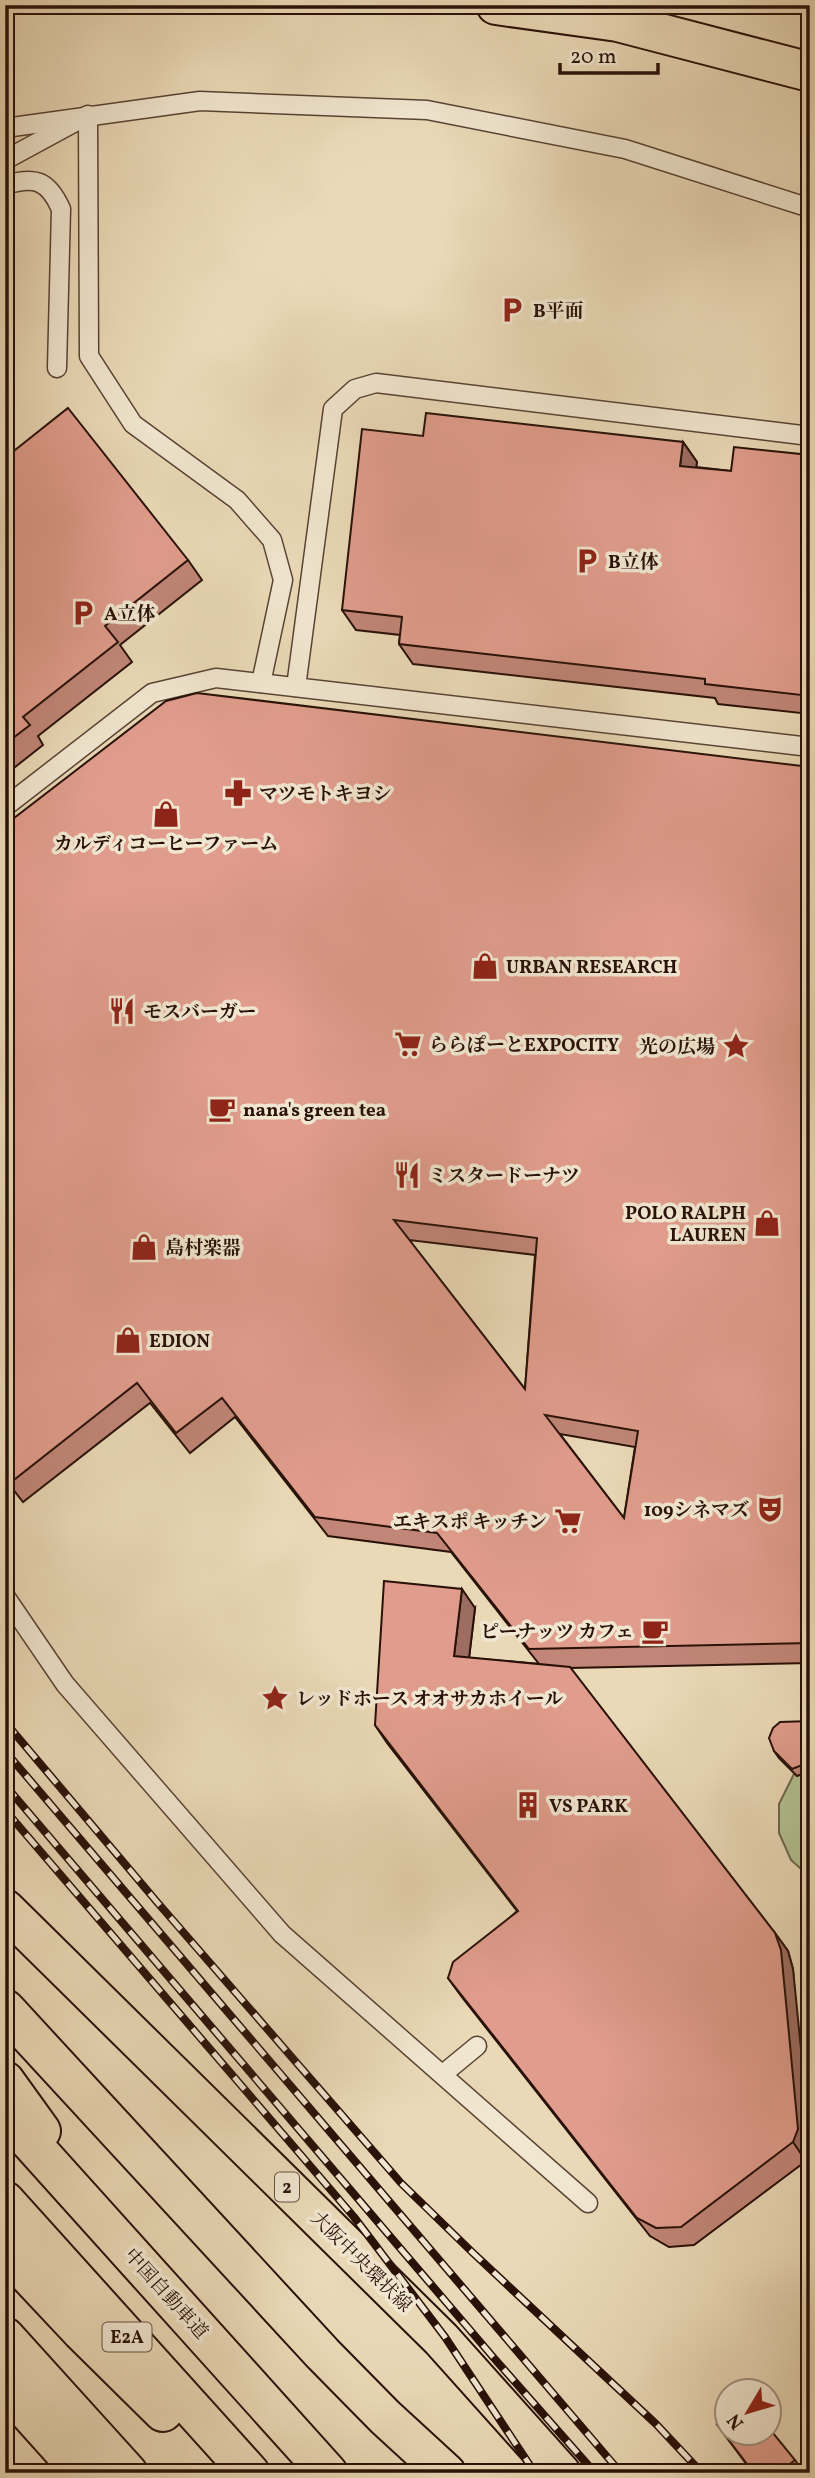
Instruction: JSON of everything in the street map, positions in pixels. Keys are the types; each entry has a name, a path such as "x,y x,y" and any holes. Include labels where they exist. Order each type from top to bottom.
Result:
{"main road":[{"path":"496,5 618,22 810,72"},
{"name":"大阪中央環状線","path":"5,1909 442,2339 561,2473"},
{"path":"5,2009 323,2354 385,2417 446,2473"},
{"path":"5,2081 118,2238"},
{"name":"中国自動車道","path":"5,2114 328,2473"},
{"name":"E2A","path":"5,2201 250,2473"},
{"path":"5,2250 80,2331 224,2473"},
{"path":"5,2337 128,2473"},
{"path":"5,2386 82,2473"}],"lane":[{"path":"5,128 200,101 427,110 625,149 810,208"},
{"path":"5,160 88,115"},
{"path":"88,115 89,356 133,424 237,500 272,540 283,580 261,683"},
{"path":"5,185 22,180 40,181 54,193 61,209 57,368"},
{"path":"296,687 333,409 355,390 376,383 810,436"},
{"path":"5,807 152,693 216,678 810,747"},
{"path":"5,1596 65,1684 282,1934 588,2203"},
{"path":"443,2074 477,2046"}],"green space":[{"path":"810,1771 810,1877 791,1860 779,1833 779,1804 794,1774"}],"building":[{"name":"A立体","path":"68,408 188,560 105,626 118,642 23,717 30,725 5,744 5,458"},
{"name":"B立体","path":"426,413 683,442 680,466 731,471 734,447 810,455 810,696 705,684 705,679 399,644 402,617 342,610 362,429 423,436"},
{"name":"ららぽーとEXPOCITY","path":"197,693 810,767 810,1643 529,1649 437,1533 315,1517 222,1398 176,1433 137,1383 10,1483 5,1477 5,825 166,701","holes":["394,1220 537,1238 525,1389","545,1415 638,1431 624,1518"]},
{"path":"384,1581 462,1589 454,1656 570,1667 775,1933 781,1950 798,2129 793,2142 681,2227 656,2228 637,2218 448,1978 453,1962 518,1911 375,1725"},
{"path":"810,1721 810,1759 792,1769 774,1751 769,1738 773,1728 780,1722"},
{"path":"733,2446 784,2446 795,2460 778,2473 754,2473"}],"railway":[{"path":"5,1722 401,2183 656,2424 702,2473"},
{"path":"5,1751 621,2473"},
{"path":"5,1785 595,2473"},
{"path":"5,1810 354,2217 445,2337 535,2473"}],"place":[{"name":"B平面","path":"512,310"},
{"name":"B立体","path":"587,561"},
{"name":"A立体","path":"83,613"},
{"name":"マツモトキヨシ","path":"238,793"},
{"name":"カルディコーヒーファーム","path":"166,814"},
{"name":"URBAN RESEARCH","path":"485,966"},
{"name":"モスバーガー","path":"122,1011"},
{"name":"ららぽーとEXPOCITY","path":"408,1044"},
{"name":"光の広場","path":"736,1046"},
{"name":"nana's green tea","path":"222,1109"},
{"name":"ミスタードーナツ","path":"407,1175"},
{"name":"POLO RALPH LAUREN","path":"767,1223"},
{"name":"島村楽器","path":"144,1247"},
{"name":"EDION","path":"128,1340"},
{"name":"109シネマズ","path":"770,1509"},
{"name":"エキスポ キッチン","path":"568,1521"},
{"name":"ピーナッツ カフェ","path":"655,1631"},
{"name":"レッドホース オオサカホイール","path":"275,1698"},
{"name":"VS PARK","path":"528,1805"}]}
